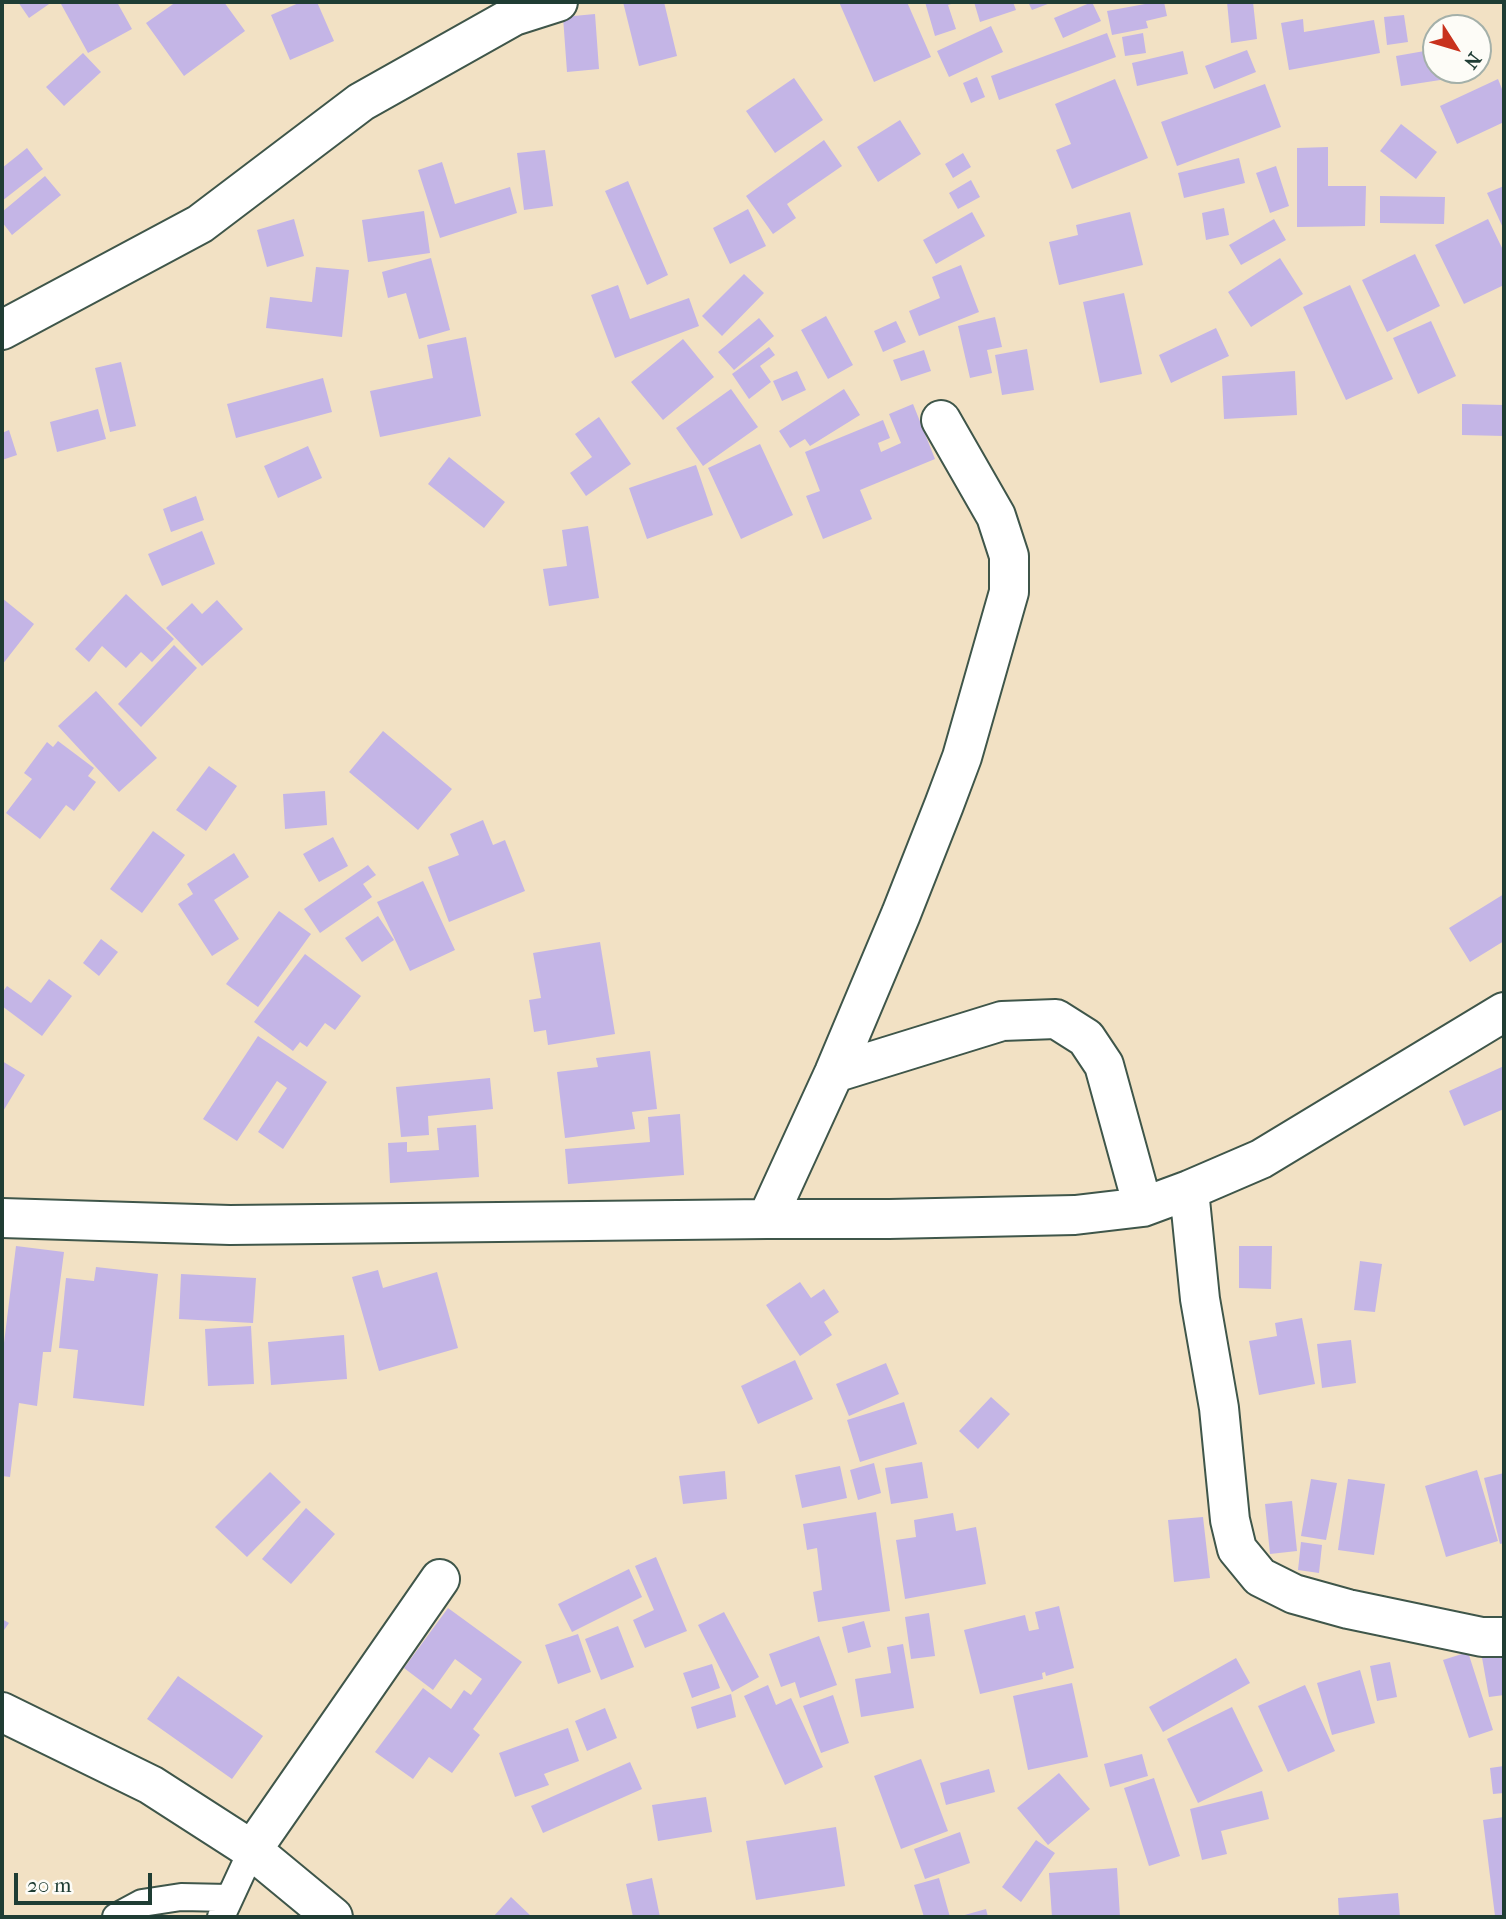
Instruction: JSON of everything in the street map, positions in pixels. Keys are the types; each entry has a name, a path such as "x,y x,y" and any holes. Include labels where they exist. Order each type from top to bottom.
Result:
{"street":[{"path":"2,330 200,224 361,102 514,16 558,2"},
{"path":"768,1219 834,1073 901,914 962,757 1009,592 1009,555 996,516 941,420"},
{"path":"2,1218 230,1225 889,1219 1075,1215 1143,1208 1261,1159 1504,1012"},
{"path":"834,1073 1002,1021 1056,1019 1086,1038 1104,1065 1143,1208"},
{"path":"1189,1190 1200,1299 1219,1408 1230,1520 1237,1549 1260,1577 1294,1594 1348,1609 1468,1634 1504,1637"},
{"path":"252,1850 440,1579"},
{"path":"2,1712 151,1785 252,1850 333,1917"}],"lane":[{"path":"116,1917 142,1903 181,1897 225,1908 252,1850"}],"building":[{"path":"18,2 52,2 29,18"},
{"path":"117,2 132,29 88,53 61,4"},
{"path":"176,2 224,2 245,31 184,76 146,23"},
{"path":"301,2 317,2 334,41 290,60 271,15"},
{"path":"623,2 664,2 677,56 639,66"},
{"path":"839,2 907,2 931,57 874,82"},
{"path":"925,2 958,2 948,5 956,29 935,36"},
{"path":"974,2 1013,2 1016,10 980,22"},
{"path":"1028,2 1053,2 1032,10"},
{"path":"1092,2 1101,21 1063,38 1054,18"},
{"path":"1164,2 1167,16 1146,21 1148,28 1112,35 1107,11"},
{"path":"1227,2 1253,2 1257,39 1231,43"},
{"path":"595,14 599,69 567,72 563,17"},
{"path":"1404,15 1408,42 1387,45 1384,17"},
{"path":"1303,19 1304,32 1374,20 1380,53 1289,70 1281,23"},
{"path":"991,26 1003,52 949,77 937,51"},
{"path":"1107,33 1116,57 999,100 991,76"},
{"path":"1143,33 1146,53 1125,56 1122,37"},
{"path":"1247,50 1256,72 1214,89 1205,66"},
{"path":"1183,51 1188,74 1137,86 1132,63"},
{"path":"1422,51 1422,83 1401,86 1396,56"},
{"path":"83,53 101,72 64,106 46,87"},
{"path":"977,77 985,97 971,103 963,83"},
{"path":"794,78 823,120 775,153 746,111"},
{"path":"1115,79 1148,158 1072,189 1056,150 1071,144 1055,104"},
{"path":"1498,79 1504,94 1504,122 1457,144 1440,106"},
{"path":"1265,84 1281,127 1177,166 1161,122"},
{"path":"900,120 921,154 878,182 857,147"},
{"path":"1401,124 1437,152 1416,179 1380,151"},
{"path":"824,140 842,166 787,204 796,218 773,234 746,196"},
{"path":"1328,147 1328,186 1366,186 1365,226 1297,227 1297,148"},
{"path":"27,148 43,169 2,201 2,168"},
{"path":"545,150 553,206 524,210 517,153"},
{"path":"963,153 971,167 953,178 945,164"},
{"path":"1239,158 1245,183 1184,198 1178,173"},
{"path":"442,162 455,204 510,187 517,213 440,238 418,170"},
{"path":"1276,166 1289,206 1270,213 1256,173"},
{"path":"45,176 61,195 12,235 2,222 2,212"},
{"path":"971,180 980,197 958,209 949,193"},
{"path":"628,181 668,275 647,285 605,191"},
{"path":"1504,186 1504,230 1487,193"},
{"path":"1380,196 1445,197 1444,224 1380,223"},
{"path":"1224,208 1229,235 1206,240 1202,213"},
{"path":"748,209 766,246 730,264 713,228"},
{"path":"424,211 430,253 368,262 362,220"},
{"path":"972,212 985,236 936,264 923,240"},
{"path":"1130,212 1143,265 1059,285 1049,242 1078,235 1076,225"},
{"path":"294,219 304,256 267,267 257,230"},
{"path":"1274,219 1286,240 1241,265 1229,245"},
{"path":"1488,219 1504,252 1504,285 1464,304 1435,245"},
{"path":"1415,254 1440,306 1387,332 1362,280"},
{"path":"431,258 450,330 419,339 406,293 388,298 382,272"},
{"path":"1280,258 1303,294 1251,327 1228,292"},
{"path":"961,265 979,312 919,336 909,311 940,298 932,277"},
{"path":"316,267 349,270 342,337 266,328 270,297 312,302"},
{"path":"744,274 764,293 722,336 702,316"},
{"path":"618,285 630,319 689,298 699,326 615,358 591,295"},
{"path":"1350,285 1393,379 1346,400 1303,307"},
{"path":"1124,293 1142,374 1100,383 1083,302"},
{"path":"826,316 853,365 828,379 801,330"},
{"path":"995,317 1002,347 987,350 992,373 970,378 958,326"},
{"path":"759,318 774,336 734,370 718,352"},
{"path":"896,321 906,342 883,352 874,331"},
{"path":"1431,321 1456,376 1418,394 1393,338"},
{"path":"1216,328 1229,356 1171,383 1159,355"},
{"path":"466,337 481,416 380,437 370,391 433,378 427,345"},
{"path":"683,339 714,377 663,420 631,382"},
{"path":"769,347 775,355 760,366 771,382 749,399 732,374"},
{"path":"1027,349 1034,390 1002,395 995,355"},
{"path":"924,350 931,371 901,381 893,360"},
{"path":"121,362 136,426 110,432 95,368"},
{"path":"797,371 806,390 782,401 773,381"},
{"path":"1295,371 1297,415 1224,419 1222,376"},
{"path":"323,378 332,412 236,438 227,404"},
{"path":"731,389 758,427 703,466 676,428"},
{"path":"844,389 860,415 810,446 805,439 790,448 779,431"},
{"path":"913,404 935,459 860,490 872,519 823,539 806,496 820,491 805,452 883,420 890,438 878,443 881,452 901,443 889,414"},
{"path":"1462,404 1504,405 1504,436 1462,435"},
{"path":"98,409 106,439 57,452 50,422"},
{"path":"599,417 631,464 586,496 570,473 592,457 575,434"},
{"path":"9,430 17,455 2,460 2,433"},
{"path":"760,444 793,515 741,539 708,468"},
{"path":"308,446 322,478 278,498 264,466"},
{"path":"449,457 505,502 484,528 428,484"},
{"path":"696,465 713,515 647,539 629,488"},
{"path":"196,496 204,520 171,532 163,509"},
{"path":"588,526 599,598 549,606 543,569 567,566 562,530"},
{"path":"202,531 215,564 162,586 148,554"},
{"path":"126,594 174,639 152,662 141,652 126,668 102,646 89,662 75,649"},
{"path":"2,598 34,624 2,665"},
{"path":"217,600 243,629 202,666 166,628 192,603 202,614"},
{"path":"174,645 197,668 141,727 118,704"},
{"path":"96,691 157,758 119,792 58,726"},
{"path":"383,731 452,789 418,830 349,772"},
{"path":"58,741 94,768 88,776 96,782 74,811 66,805 40,839 6,813 32,779 24,773 47,742 53,747"},
{"path":"209,766 237,786 206,831 176,810"},
{"path":"325,791 327,825 285,829 283,794"},
{"path":"483,820 493,845 505,840 525,891 449,922 428,867 459,855 450,834"},
{"path":"153,831 185,855 142,913 110,889"},
{"path":"333,837 348,866 319,882 303,854"},
{"path":"234,853 249,877 214,900 239,939 212,956 178,904 193,894 187,884"},
{"path":"368,865 376,875 363,884 372,897 320,933 304,909"},
{"path":"423,881 455,950 410,971 377,902"},
{"path":"1504,894 1504,941 1470,962 1449,928"},
{"path":"279,911 311,934 258,1007 226,984"},
{"path":"378,916 394,940 362,962 345,938"},
{"path":"101,939 118,952 99,976 83,963"},
{"path":"600,942 615,1034 548,1045 546,1030 534,1032 529,1000 541,998 533,953"},
{"path":"305,954 361,996 335,1030 325,1023 307,1047 300,1042 293,1051 254,1022"},
{"path":"49,979 72,996 42,1036 2,1006 2,993 7,986 31,1003"},
{"path":"258,1036 327,1082 283,1149 258,1132 287,1088 277,1081 237,1141 203,1119"},
{"path":"650,1051 657,1109 632,1112 635,1129 565,1138 557,1072 598,1067 596,1058"},
{"path":"2,1061 25,1075 2,1113"},
{"path":"1504,1066 1504,1109 1464,1126 1449,1091"},
{"path":"490,1078 493,1109 428,1116 429,1135 401,1137 396,1087"},
{"path":"680,1114 684,1175 568,1184 565,1149 650,1142 648,1117"},
{"path":"476,1125 479,1177 390,1183 388,1143 407,1142 407,1152 439,1150 437,1128"},
{"path":"16,1246 64,1252 51,1352 43,1352 37,1406 19,1403 10,1477 2,1476 2,1359"},
{"path":"1239,1246 1272,1246 1271,1289 1239,1288"},
{"path":"1360,1261 1382,1264 1375,1312 1354,1310"},
{"path":"96,1267 158,1274 144,1406 73,1398 78,1350 59,1348 66,1278 94,1281"},
{"path":"378,1270 383,1288 437,1272 458,1348 379,1371 352,1277"},
{"path":"181,1274 256,1278 253,1323 179,1319"},
{"path":"800,1282 811,1298 824,1289 839,1312 824,1322 832,1335 800,1356 766,1305"},
{"path":"1302,1318 1315,1384 1259,1395 1249,1341 1277,1336 1275,1323"},
{"path":"251,1326 254,1384 208,1386 205,1329"},
{"path":"344,1335 347,1379 271,1385 268,1342"},
{"path":"1351,1340 1356,1383 1322,1388 1317,1344"},
{"path":"795,1360 813,1399 758,1424 741,1386"},
{"path":"886,1363 899,1394 849,1416 836,1384"},
{"path":"991,1397 1010,1414 978,1449 959,1431"},
{"path":"904,1402 917,1444 860,1462 847,1420"},
{"path":"922,1462 928,1498 891,1504 885,1468"},
{"path":"874,1463 881,1493 858,1500 850,1470"},
{"path":"840,1466 847,1498 802,1508 795,1475"},
{"path":"1477,1470 1498,1541 1446,1557 1425,1486"},
{"path":"725,1471 727,1499 683,1504 679,1476"},
{"path":"270,1472 301,1502 247,1557 215,1527"},
{"path":"1504,1473 1504,1543 1500,1544 1484,1478"},
{"path":"1311,1479 1337,1483 1326,1540 1301,1536"},
{"path":"1348,1479 1385,1484 1374,1555 1338,1550"},
{"path":"1292,1501 1297,1551 1270,1554 1265,1504"},
{"path":"306,1508 335,1534 291,1584 262,1559"},
{"path":"876,1512 890,1611 818,1622 813,1592 822,1590 817,1548 807,1550 803,1524"},
{"path":"953,1513 956,1531 976,1527 986,1584 905,1599 896,1540 916,1537 914,1520"},
{"path":"1203,1517 1210,1578 1174,1582 1168,1520"},
{"path":"1301,1542 1322,1545 1319,1573 1298,1570"},
{"path":"656,1557 687,1631 645,1648 633,1620 654,1610 635,1566"},
{"path":"629,1569 642,1597 572,1632 558,1604"},
{"path":"1059,1606 1074,1668 1046,1676 1045,1672 1042,1673 1043,1679 980,1694 964,1630 1025,1615 1029,1631 1039,1629 1035,1612"},
{"path":"448,1608 522,1662 473,1729 480,1735 452,1773 429,1757 413,1779 375,1752 423,1688 451,1709 464,1690 471,1695 482,1679 455,1659 433,1690 404,1668"},
{"path":"724,1612 759,1677 732,1692 698,1625"},
{"path":"929,1613 935,1656 911,1659 905,1617"},
{"path":"2,1619 9,1623 2,1633"},
{"path":"864,1621 871,1647 848,1653 842,1627"},
{"path":"618,1626 634,1667 601,1680 585,1639"},
{"path":"578,1634 591,1672 558,1684 545,1645"},
{"path":"819,1636 837,1685 800,1698 795,1682 781,1687 769,1654"},
{"path":"903,1644 914,1708 861,1717 855,1679 891,1673 887,1647"},
{"path":"1504,1648 1504,1695 1489,1697 1481,1652"},
{"path":"1468,1652 1493,1730 1469,1738 1443,1660"},
{"path":"1236,1658 1250,1683 1163,1732 1149,1707"},
{"path":"1390,1662 1397,1697 1377,1701 1370,1666"},
{"path":"712,1664 720,1688 692,1698 683,1673"},
{"path":"1360,1670 1375,1723 1332,1735 1317,1683"},
{"path":"178,1676 263,1736 232,1779 147,1719"},
{"path":"1072,1683 1088,1757 1028,1770 1013,1696"},
{"path":"768,1685 776,1705 791,1698 823,1767 785,1785 744,1696"},
{"path":"1305,1685 1335,1751 1288,1772 1258,1706"},
{"path":"731,1694 736,1717 697,1729 691,1707"},
{"path":"833,1695 849,1743 821,1753 803,1706"},
{"path":"1232,1707 1263,1771 1198,1803 1167,1739"},
{"path":"605,1708 617,1738 587,1751 575,1721"},
{"path":"568,1728 579,1761 544,1774 549,1785 515,1797 499,1753"},
{"path":"1142,1754 1148,1776 1110,1787 1104,1764"},
{"path":"921,1759 948,1831 901,1849 874,1776"},
{"path":"630,1762 642,1789 543,1833 531,1806"},
{"path":"1504,1766 1504,1793 1493,1794 1490,1768"},
{"path":"989,1769 995,1792 946,1805 940,1783"},
{"path":"1059,1773 1090,1809 1048,1845 1017,1808"},
{"path":"1154,1778 1180,1856 1149,1866 1124,1788"},
{"path":"1262,1791 1269,1819 1221,1831 1227,1854 1202,1860 1190,1809"},
{"path":"706,1797 712,1832 658,1841 652,1805"},
{"path":"1504,1817 1504,1915 1495,1916 1483,1820"},
{"path":"836,1827 845,1886 756,1900 746,1841"},
{"path":"960,1832 970,1863 925,1879 914,1849"},
{"path":"1036,1840 1055,1853 1021,1902 1002,1887"},
{"path":"1117,1868 1120,1917 1052,1917 1049,1873"},
{"path":"652,1878 660,1917 633,1917 626,1884"},
{"path":"939,1878 950,1917 924,1917 914,1885"},
{"path":"1398,1893 1400,1917 1339,1917 1338,1898"},
{"path":"511,1897 532,1917 493,1917"},
{"path":"986,1909 988,1917 961,1917 961,1916"},
{"path":"1484,1915 1484,1917 1446,1917"}]}
